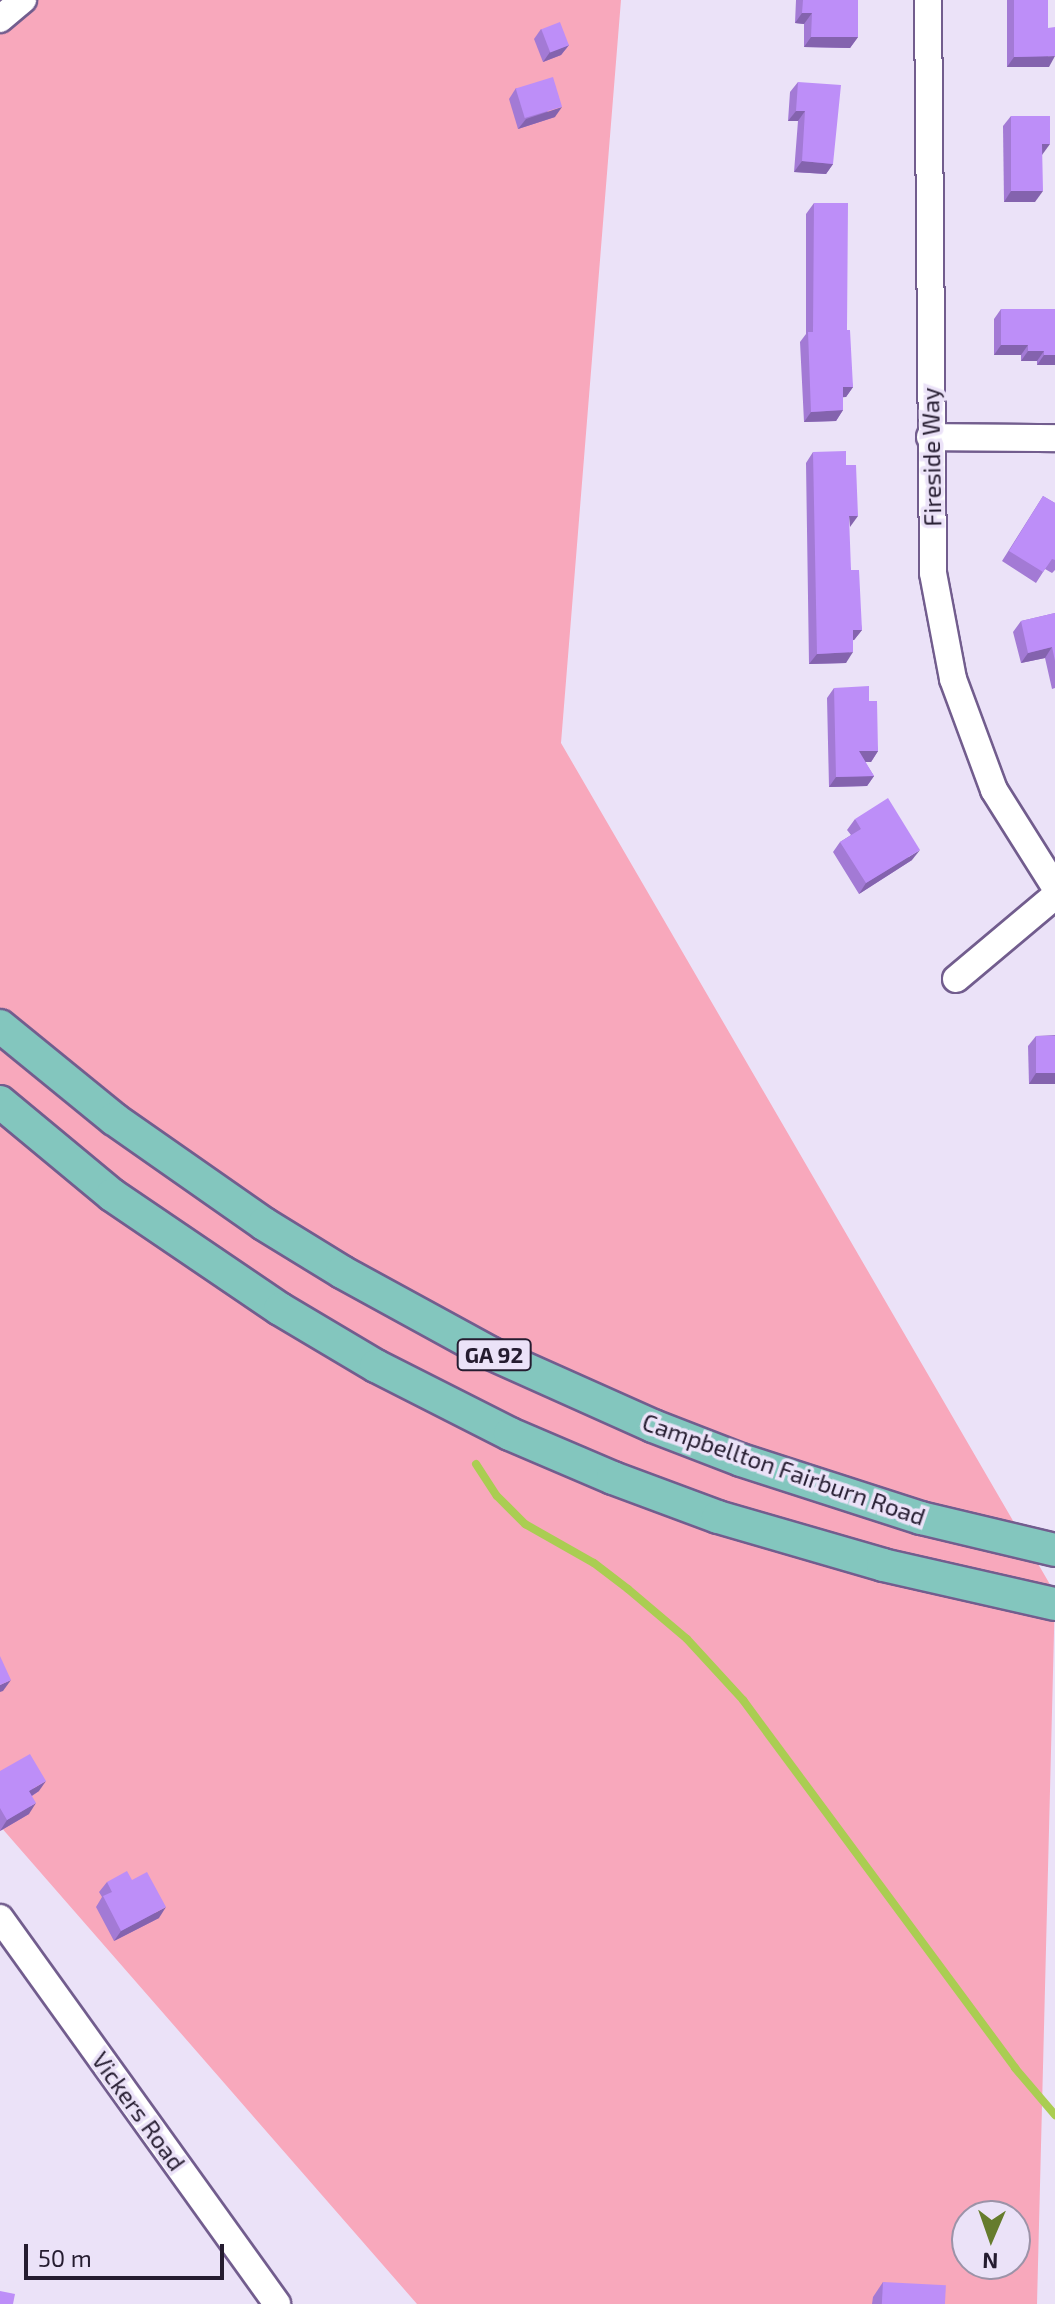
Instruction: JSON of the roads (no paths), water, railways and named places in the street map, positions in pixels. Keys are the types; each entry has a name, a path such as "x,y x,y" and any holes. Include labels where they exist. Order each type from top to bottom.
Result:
{"main road":[{"name":"Campbellton Fairburn Road","path":"0,1026 114,1119 252,1216 342,1272 490,1353 653,1426 741,1460 921,1518 1055,1550"},
{"name":"GA 92","path":"0,1102 112,1195 269,1303 376,1366 510,1434 613,1478 718,1517 883,1565 1055,1604"}],"street":[{"path":"0,19 23,0"},
{"name":"Fireside Way","path":"928,0 933,573 953,679 994,790 1055,887"},
{"path":"930,437 1055,438"},
{"path":"956,979 1055,896"},
{"name":"Vickers Road","path":"0,1918 277,2304"}],"waterway":[{"path":"476,1464 497,1496 525,1524 594,1563 628,1589 687,1639 743,1700 1015,2068 1055,2115"}]}
